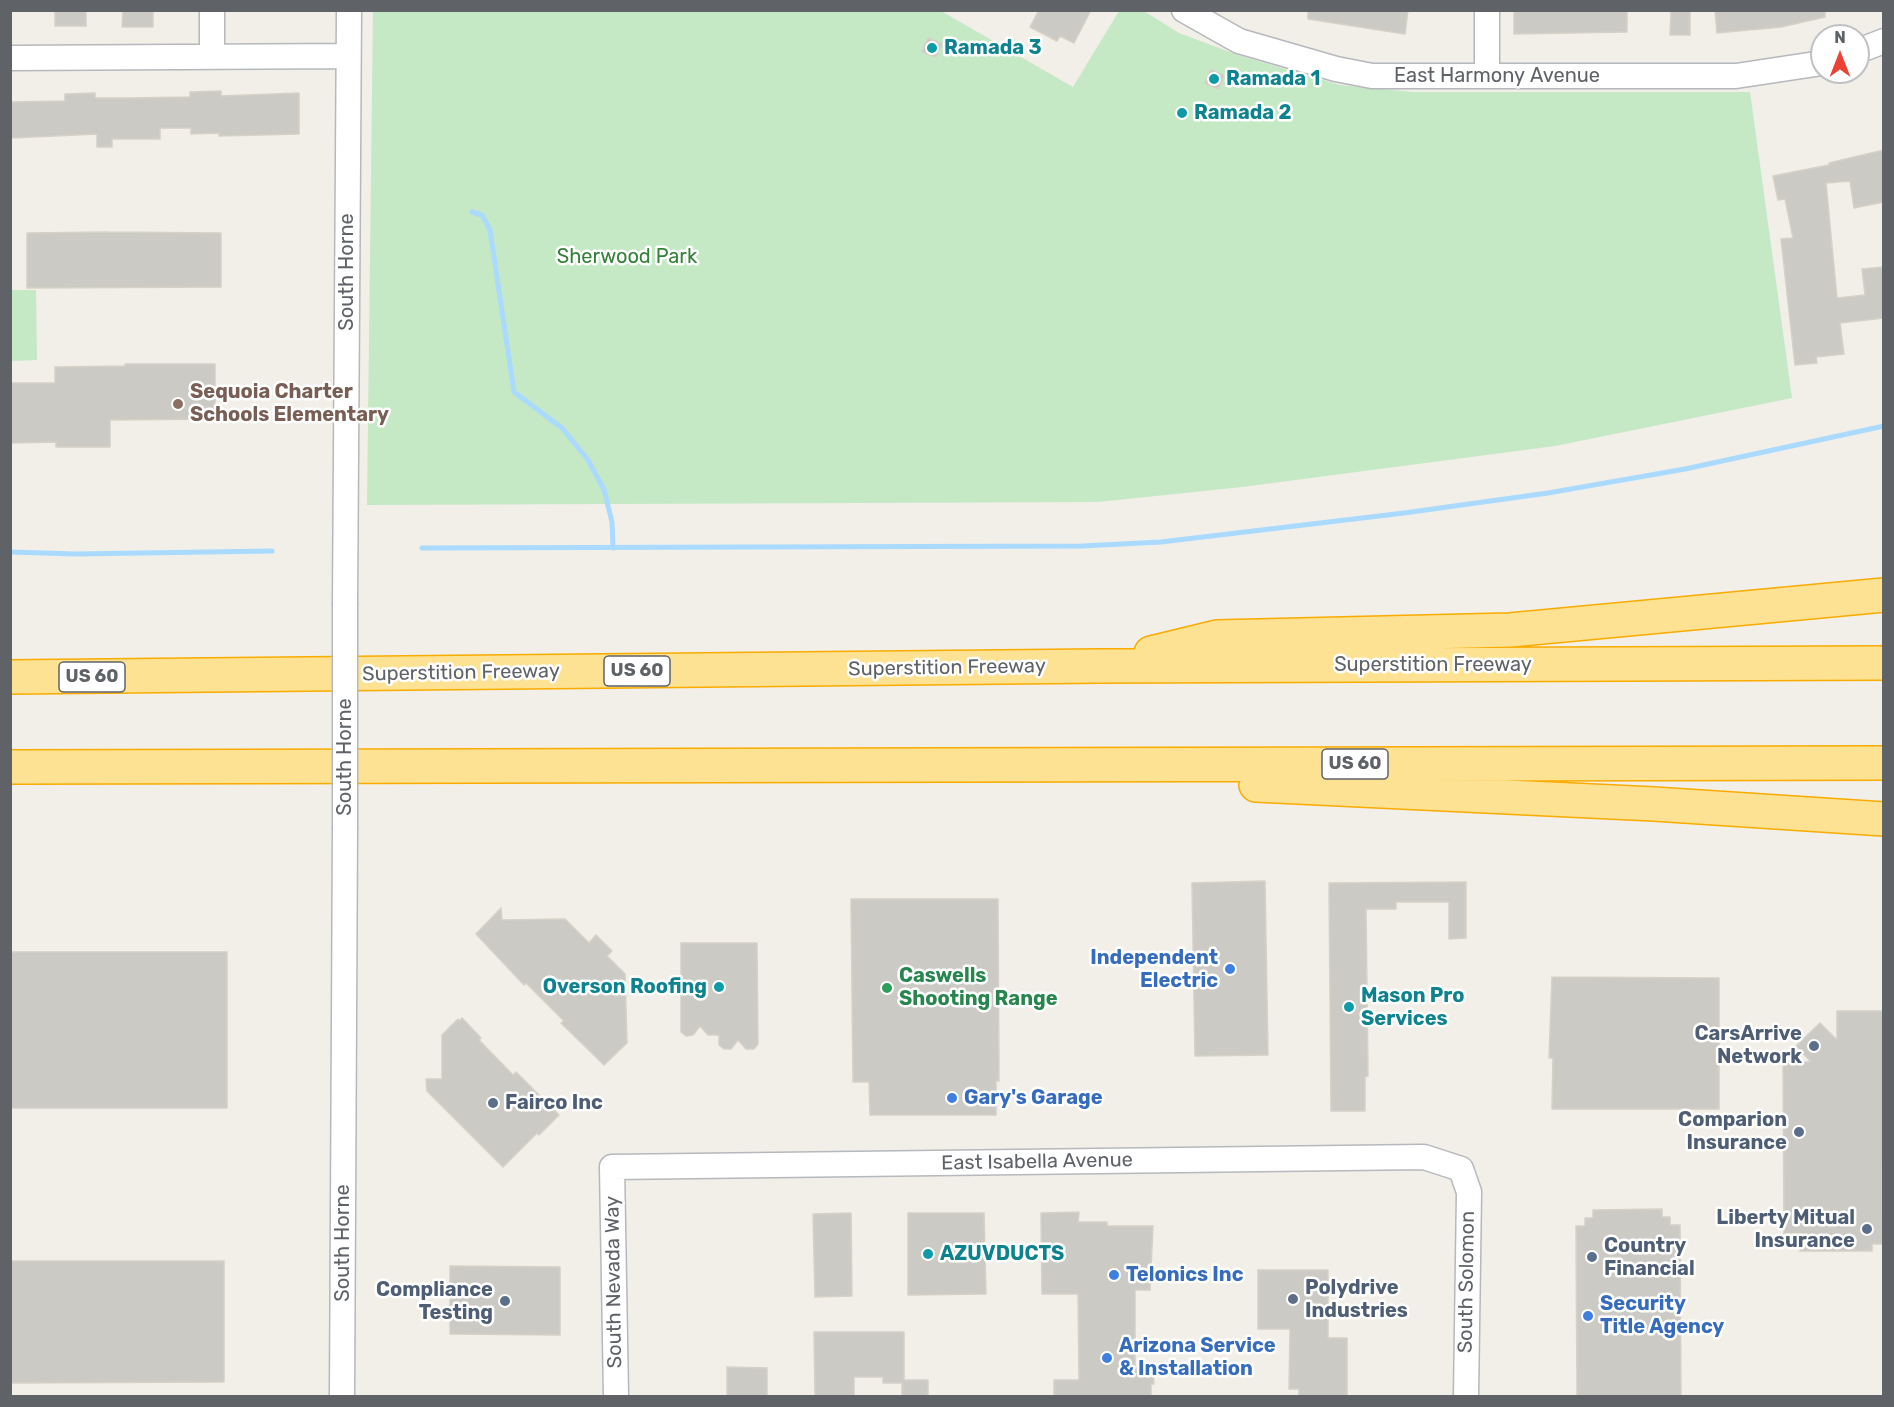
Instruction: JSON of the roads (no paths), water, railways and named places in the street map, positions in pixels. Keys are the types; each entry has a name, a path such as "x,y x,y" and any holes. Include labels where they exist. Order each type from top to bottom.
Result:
{"highway":[{"path":"1100,666 1217,637 1510,630 1884,595"},
{"name":"Superstition Freeway","path":"10,677 1100,666 1884,663"},
{"path":"10,669 174,676"},
{"name":"US 60","path":"10,766 1884,763"},
{"path":"826,765 1654,804 1884,819"}],"street":[{"path":"212,10 212,57"},
{"name":"South Horne","path":"342,1396 349,10"},
{"name":"East Harmony Avenue","path":"1184,10 1239,41 1336,69 1372,76 1736,76 1810,65"},
{"path":"1487,10 1487,76"},
{"path":"10,58 348,56"},
{"name":"East Isabella Avenue","path":"612,1167 1424,1157 1461,1169"},
{"name":"South Nevada Way","path":"612,1167 616,1396"},
{"name":"South Solomon","path":"1461,1169 1469,1192 1466,1396"}],"waterway":[{"path":"472,212 482,215 490,230 514,392 562,428 588,460 604,490 612,522 613,548"},
{"path":"422,548 1082,546 1161,542 1548,493 1685,469 1884,426"},
{"path":"10,552 76,554 272,551"}],"place":[{"name":"Ramada 3","path":"932,48"},
{"name":"Ramada 1","path":"1214,79"},
{"name":"Ramada 2","path":"1182,113"},
{"name":"Sequoia Charter Schools Elementary","path":"178,404"},
{"name":"Independent Electric","path":"1230,969"},
{"name":"Overson Roofing","path":"719,987"},
{"name":"Caswells Shooting Range","path":"887,988"},
{"name":"Mason Pro Services","path":"1349,1007"},
{"name":"CarsArrive Network","path":"1814,1046"},
{"name":"Gary's Garage","path":"952,1098"},
{"name":"Fairco Inc","path":"493,1103"},
{"name":"Comparion Insurance","path":"1799,1132"},
{"name":"Liberty Mitual Insurance","path":"1867,1229"},
{"name":"AZUVDUCTS","path":"928,1254"},
{"name":"Country Financial","path":"1592,1257"},
{"name":"Telonics Inc","path":"1114,1275"},
{"name":"Polydrive Industries","path":"1293,1299"},
{"name":"Compliance Testing","path":"505,1301"},
{"name":"Security Title Agency","path":"1588,1316"},
{"name":"Arizona Service & Installation","path":"1107,1358"}],"park label":[{"name":"Sherwood Park","path":"627,257"}]}
